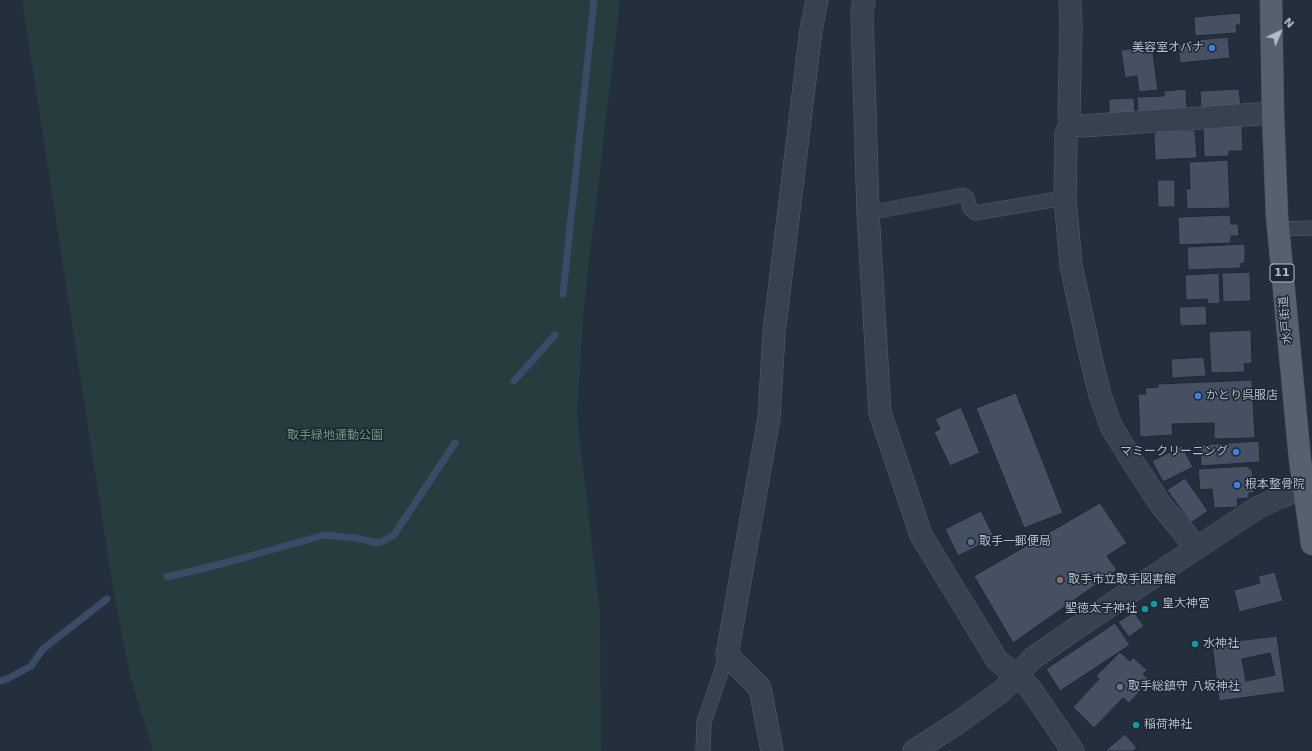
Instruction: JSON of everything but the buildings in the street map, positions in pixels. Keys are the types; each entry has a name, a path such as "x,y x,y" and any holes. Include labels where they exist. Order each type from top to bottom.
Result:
{"main road":[{"name":"水戸街道","path":"1271,0 1273,113 1278,229 1289,360 1300,460 1308,486 1312,544"}],"street":[{"path":"772,751 760,688 727,654 769,418 774,333 811,30 817,0"},
{"path":"845,0 863,6 868,213 880,413 921,535 997,660 1030,688 1073,751"},
{"path":"1070,0 1071,27 1069,115 1071,123 1066,134 1064,198 1071,264 1100,395 1111,426 1132,462 1161,505 1197,548"},
{"path":"1071,123 1082,126 1273,113"},
{"path":"914,751 956,724 1002,691 1033,658 1094,616 1257,508 1308,486"}],"lane":[{"path":"868,213 963,195 967,198 970,208 975,213 1064,198"},
{"path":"1278,229 1312,228"},
{"path":"703,751 704,722 727,654"}],"green space":[{"name":"取手緑地運動公園","path":"22,0 620,0 584,306 577,414 600,614 601,751 153,751 130,676 112,582"}],"waterway":[{"path":"563,294 594,0"},
{"path":"514,381 555,335"},
{"path":"167,577 225,563 324,535 356,538 379,543 394,535 455,443"},
{"path":"0,681 7,679 31,666 43,649 107,599"}],"place":[{"name":"美容室オバナ","path":"1212,48"},
{"name":"かとり呉服店","path":"1198,396"},
{"name":"マミークリーニング","path":"1236,452"},
{"name":"根本整骨院","path":"1237,485"},
{"name":"取手一郵便局","path":"971,542"},
{"name":"取手市立取手図書館","path":"1060,580"},
{"name":"皇大神宮","path":"1154,604"},
{"name":"聖徳太子神社","path":"1145,609"},
{"name":"水神社","path":"1195,644"},
{"name":"取手総鎮守 八坂神社","path":"1120,687"},
{"name":"稲荷神社","path":"1136,725"}]}
